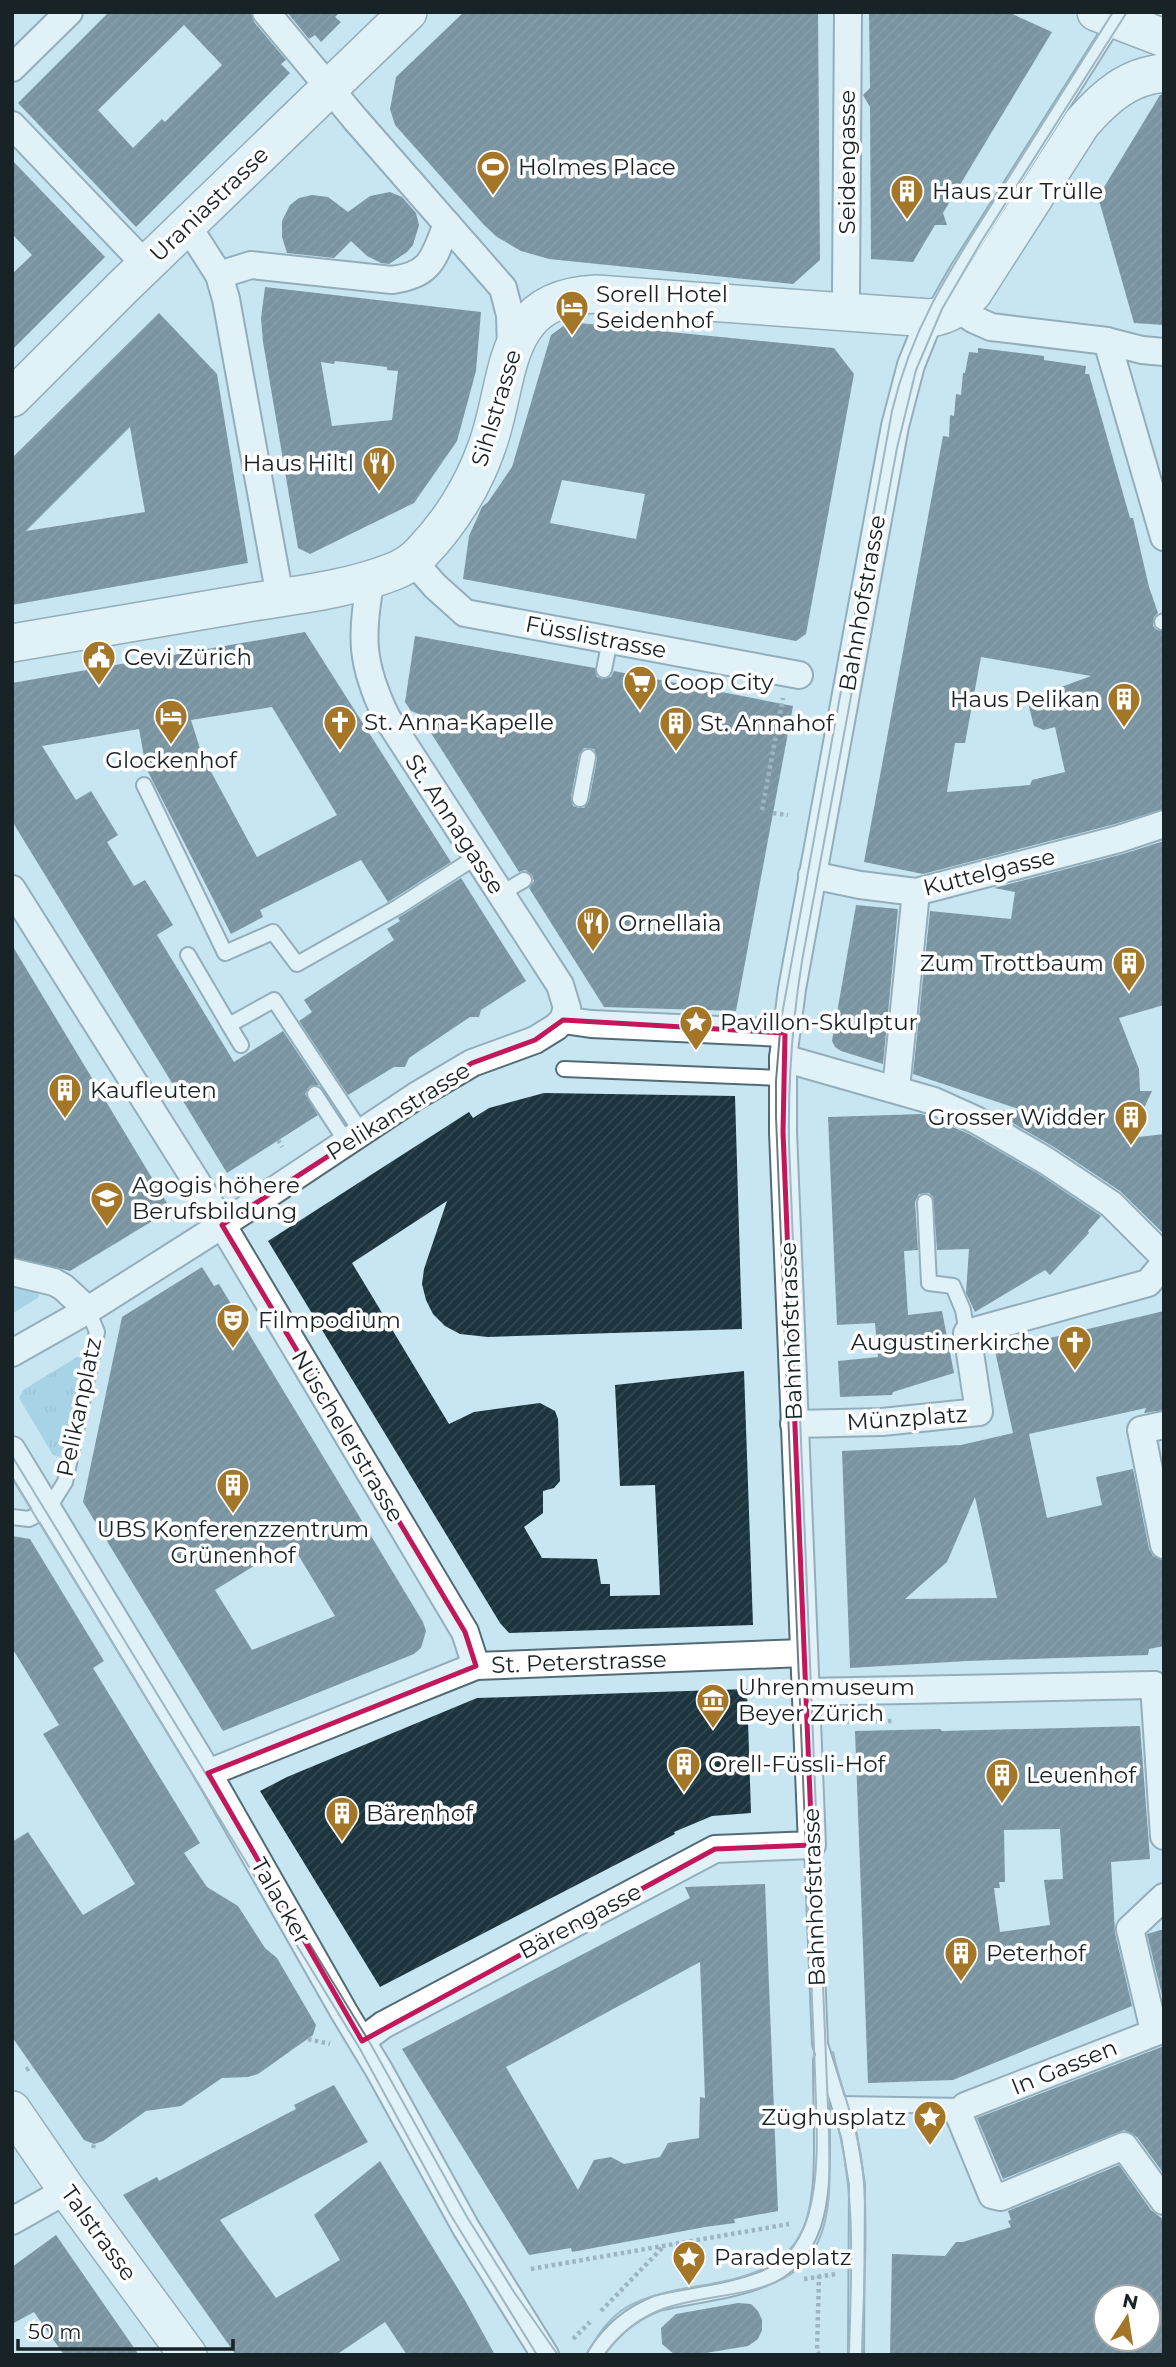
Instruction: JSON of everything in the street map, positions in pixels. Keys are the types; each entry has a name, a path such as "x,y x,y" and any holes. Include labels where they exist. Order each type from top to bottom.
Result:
{"street":[{"path":"12,68 69,12"},
{"path":"266,12 503,288 510,314 511,348"},
{"name":"Uraniastrasse","path":"12,398 408,12"},
{"name":"Seidengasse","path":"844,312 848,12"},
{"path":"1110,15 1164,38"},
{"name":"Bahnhofstrasse","path":"812,1845 794,1424 784,1057 812,875 895,426 907,378 944,313 973,293 1082,123 1100,102 1116,89 1159,73"},
{"path":"12,125 146,265"},
{"path":"219,275 251,265 392,280 412,277 427,267 447,224"},
{"path":"187,225 219,275 280,597"},
{"name":"Sihlstrasse","path":"12,643 371,579 395,571 413,561 434,538 475,478 488,446 511,348 533,317 561,298 596,293 844,312 944,313"},
{"path":"944,313 973,319 992,327 1107,341 1142,350 1164,352"},
{"path":"1107,341 1164,537"},
{"name":"Füsslistrasse","path":"413,561 435,586 466,613 799,675"},
{"name":"St. Annagasse","path":"371,579 363,620 364,647 372,688 387,718 560,985 567,1008 564,1020"},
{"name":"Kuttelgasse","path":"812,875 860,886 916,892 1119,839 1164,824"},
{"name":"Nüschelerstrasse","path":"12,889 222,1225 465,1632 476,1666"},
{"path":"896,1089 916,892"},
{"path":"564,1020 784,1057 934,1101 976,1120 1045,1160 1111,1204 1164,1256"},
{"name":"Pelikanstrasse","path":"12,1353 88,1310 222,1225 416,1096 472,1063 535,1040 564,1020"},
{"path":"967,1333 1148,1283 1164,1265"},
{"name":"Pelikanplatz","path":"12,1272 54,1282 88,1310"},
{"name":"Münzplatz","path":"794,1424 882,1422 979,1412 967,1333"},
{"path":"1164,1425 1140,1430 1164,1545"},
{"name":"Talacker","path":"12,1450 208,1773 466,2228 545,2355"},
{"name":"St. Peterstrasse","path":"208,1773 476,1666 803,1653"},
{"path":"805,1692 1159,1682 1164,1836"},
{"name":"Bärengasse","path":"362,2041 383,2025 715,1849 812,1845"},
{"path":"1159,2030 1130,1929 1164,1897"},
{"name":"In Gassen","path":"965,2106 1159,2030"},
{"path":"965,2106 960,2115 992,2195 1002,2197 1124,2146 1164,2201"},
{"name":"Talstrasse","path":"12,2110 188,2355"},
{"path":"12,2221 67,2190"}],"lane":[{"name":"Bahnhofstrasse","path":"944,313 958,268 1110,15"},
{"path":"604,670 610,640"},
{"path":"580,799 588,757"},
{"path":"145,785 225,953 273,932 298,964 398,907 476,857"},
{"path":"500,894 524,880"},
{"path":"188,956 241,1045"},
{"path":"229,1025 274,1000 354,1138"},
{"path":"564,1069 784,1057"},
{"path":"316,1094 354,1138"},
{"path":"925,1202 929,1283 953,1286 963,1310 967,1333"},
{"name":"Pelikanplatz","path":"47,1509 65,1482 95,1343 97,1332 88,1310"},
{"path":"12,1517 29,1519 47,1509"},
{"name":"Bahnhofstrasse","path":"812,1845 820,2044 849,2136 856,2185 856,2355"},
{"path":"595,2355 614,2329 643,2309 666,2301 763,2279 784,2267 800,2251 813,2230 821,2193 820,2044"},
{"path":"839,2104 965,2106"}],"path":[{"path":"762,810 782,704"},
{"path":"773,813 788,815"},
{"path":"278,1140 282,1147"},
{"path":"308,2039 330,2043"},
{"path":"26,2070 33,2066"},
{"path":"531,2269 789,2224"},
{"path":"573,2339 663,2246"},
{"path":"799,2280 842,2273"},
{"path":"819,2355 820,2276"}],"highlighted area":[{"path":"563,1020 785,1033 783,1132 812,1845 715,1849 362,2041 208,1773 476,1666 465,1632 222,1225 472,1063 535,1040"}],"green space":[{"path":"12,1285 38,1291 39,1297 12,1314"},
{"path":"77,1357 82,1358 61,1457 53,1455 19,1398 23,1390"}],"building":[{"path":"109,12 251,12 254,22 286,60 281,64 290,73 136,227 18,103","holes":["184,25 222,65 165,122 162,119 133,148 98,110"]},
{"path":"287,12 340,12 335,17 341,22 321,42 315,35 309,39"},
{"path":"464,12 818,12 820,260 793,284 549,259 521,251 497,237 395,125 390,109 396,77"},
{"path":"869,12 1008,12 1052,32 943,213 947,225 935,225 913,262 871,259 870,107 863,95 870,88"},
{"path":"1164,94 1164,325 1134,323 1098,197 1160,95"},
{"path":"12,160 105,257 12,350 12,274 32,255 12,234"},
{"path":"390,192 402,197 416,213 419,225 413,245 389,264 367,256 351,241 334,258 287,253 282,237 282,221 290,205 299,198 312,195 328,197 348,212 370,196"},
{"path":"265,287 481,312 476,371 457,441 414,503 310,554 298,548 261,318","holes":["321,362 387,367 387,370 398,371 392,420 332,426"]},
{"path":"159,313 217,374 248,563 12,605 12,458","holes":["130,427 145,512 26,531"]},
{"path":"569,322 834,348 854,374 806,634 796,641 463,579 469,536 482,507 512,467 551,335","holes":["562,480 645,494 636,539 550,523"]},
{"path":"978,348 1044,356 1044,360 1086,366 1085,374 1089,374 1130,518 1133,518 1158,613 1154,617 1153,626 1164,631 1164,809 923,874 864,862 943,436 949,437 950,415 954,416 956,394 961,395 969,352 978,353","holes":["981,657 1091,676 1034,697 1029,707 1034,726 1044,730 1055,727 1065,772 1032,780 1030,785 947,792 955,743 965,743"]},
{"path":"305,632 451,862 388,902 361,860 260,910 263,917 231,934 146,768 139,729 42,746 76,800 91,791 118,835 107,842 134,886 145,880 173,925 157,935 234,1062 283,1031 319,1085 310,1086 305,1094 318,1115 227,1173 12,821 12,683","holes":["272,707 337,815 257,857 202,755 191,720"]},
{"path":"415,636 595,668 597,677 603,679 611,677 614,671 793,706 736,1011 604,1007 529,888 534,881 532,875 525,870 519,872 419,714 411,711 405,702","holes":["584,748 594,749 597,759 589,801 584,808 579,808 573,806 571,797 579,755"]},
{"path":"1164,841 1164,1005 1119,1018 1139,1069 1140,1091 1152,1091 1130,1138 1164,1134 1164,1234 1120,1191 1054,1147 992,1111 1022,1110 913,1074 930,911 1011,919 1015,892 994,888"},
{"path":"461,878 526,981 481,1010 479,1017 470,1017 409,1058 405,1067 394,1067 348,1095 299,1021 312,1012 304,1000 394,940 387,929 400,921 398,918"},
{"path":"856,905 898,909 883,1064 841,1051 832,1041"},
{"name":"Kaufleuten","path":"12,945 167,1203 164,1214 70,1271 12,1257"},
{"path":"544,1093 735,1096 742,1329 488,1337 460,1334 445,1326 433,1314 422,1284 424,1269 447,1201 352,1263 449,1424 474,1412 540,1403 555,1411 558,1419 560,1481 554,1488 543,1491 543,1513 524,1527 542,1558 597,1559 601,1584 610,1584 610,1596 660,1595 655,1485 620,1486 615,1385 744,1371 753,1625 509,1633 500,1623 268,1241 469,1112 473,1118 489,1108"},
{"path":"922,1114 969,1134 1037,1173 1101,1216 1050,1275 1045,1270 975,1312 966,1293 969,1249 937,1250 933,1197 929,1193 919,1194 915,1202 918,1250 904,1251 908,1315 942,1311 954,1373 893,1392 892,1395 840,1397 838,1361 878,1357 875,1323 837,1325 828,1117"},
{"path":"202,1267 214,1286 219,1284 423,1622 426,1631 421,1648 414,1654 223,1731 83,1502 122,1317","holes":["291,1543 335,1616 252,1650 215,1590"]},
{"path":"1164,1311 1164,1410 1144,1413 1146,1408 1029,1434 1047,1518 1102,1505 1096,1477 1133,1469 1149,1549 1153,1556 1164,1560 1164,1646 1149,1649 1148,1655 850,1668 842,1451 961,1445 1013,1433 995,1351","holes":["975,1497 997,1598 905,1599 947,1562"]},
{"path":"12,1536 30,1539 104,1661 93,1668 200,1843 184,1853 207,1887 238,1906 265,1948 277,1958 316,2025 313,2035 258,2074 222,2078 181,2106 146,2111 103,2141 94,2144 84,2140 12,2037 12,1842 28,1832 83,1915 135,1884 43,1734 59,1725 12,1648"},
{"path":"747,1689 751,1813 712,1816 674,1832 675,1834 380,1987 260,1791 287,1777 477,1698"},
{"path":"1140,1726 1150,1859 1111,1862 1115,1933 1132,2006 953,2080 868,2083 855,1731","holes":["1060,1829 1063,1879 1044,1880 1050,1925 1000,1932 994,1888 1000,1888 999,1882 1005,1882 1004,1830"]},
{"path":"765,1884 778,2211 734,2219 735,2223 572,2252 571,2248 529,2255 402,2049 690,1898 685,1887","holes":["700,1962 705,2098 700,2097 699,2138 668,2143 660,2157 624,2164 611,2157 594,2160 578,2190 506,2067"]},
{"path":"1164,1929 1164,1994 1162,1995 1147,1934"},
{"path":"1164,2046 1164,2174 1137,2137 1124,2130 1003,2179 977,2118"},
{"path":"334,2085 368,2142 220,2220 276,2298 340,2260 314,2215 380,2161 495,2355 407,2355 385,2322 336,2355 236,2355 123,2195 157,2177 159,2181 296,2109 294,2105"},
{"path":"1119,2165 1151,2210 1164,2220 1164,2355 890,2355 892,2254 945,2256 956,2242 1011,2227 1008,2221 1011,2220 1008,2211"},
{"path":"56,2235 139,2355 64,2355 34,2312 12,2324 12,2267"},
{"path":"738,2303 751,2304 762,2320 758,2339 748,2346 694,2355 675,2355 662,2344 661,2328 676,2314"}],"tram line":[{"path":"586,2355 609,2322 627,2307 677,2290 730,2280 755,2272 777,2260 795,2242 808,2216 812,2199 817,2145 815,2073 776,1117 781,1020 892,411 901,379 923,321 952,268 1113,12"},
{"path":"604,2355 616,2340 645,2317 686,2303 758,2288 780,2280 799,2268 814,2250 827,2214 830,2179 829,2133 789,1144 791,1052 802,961 897,448 916,370 942,309 981,242 1127,12"},
{"path":"12,1456 370,2043 467,2217 558,2355"},
{"path":"12,1478 360,2049 450,2214 537,2355"},
{"path":"833,2052 858,2143 864,2179 866,2229 862,2355"},
{"path":"835,2115 850,2204 849,2355"}],"place":[{"name":"Holmes Place","path":"493,197"},
{"name":"Haus zur Trülle","path":"907,221"},
{"name":"Sorell Hotel Seidenhof","path":"572,337"},
{"name":"Haus Hiltl","path":"379,493"},
{"name":"Cevi Zürich","path":"99,687"},
{"name":"Coop City","path":"640,712"},
{"name":"Haus Pelikan","path":"1124,729"},
{"name":"Glockenhof","path":"171,746"},
{"name":"St. Anna-Kapelle","path":"340,752"},
{"name":"St. Annahof","path":"676,753"},
{"name":"Ornellaia","path":"593,953"},
{"name":"Zum Trottbaum","path":"1129,993"},
{"name":"Pavillon-Skulptur","path":"696,1052"},
{"name":"Kaufleuten","path":"65,1120"},
{"name":"Grosser Widder","path":"1131,1147"},
{"name":"Agogis höhere Berufsbildung","path":"107,1228"},
{"name":"Filmpodium","path":"233,1350"},
{"name":"Augustinerkirche","path":"1075,1372"},
{"name":"UBS Konferenzzentrum Grünenhof","path":"233,1515"},
{"name":"Uhrenmuseum Beyer Zürich","path":"713,1730"},
{"name":"Orell-Füssli-Hof","path":"684,1794"},
{"name":"Leuenhof","path":"1002,1805"},
{"name":"Bärenhof","path":"342,1843"},
{"name":"Peterhof","path":"961,1983"},
{"name":"Züghusplatz","path":"930,2147"},
{"name":"Paradeplatz","path":"689,2287"}]}
